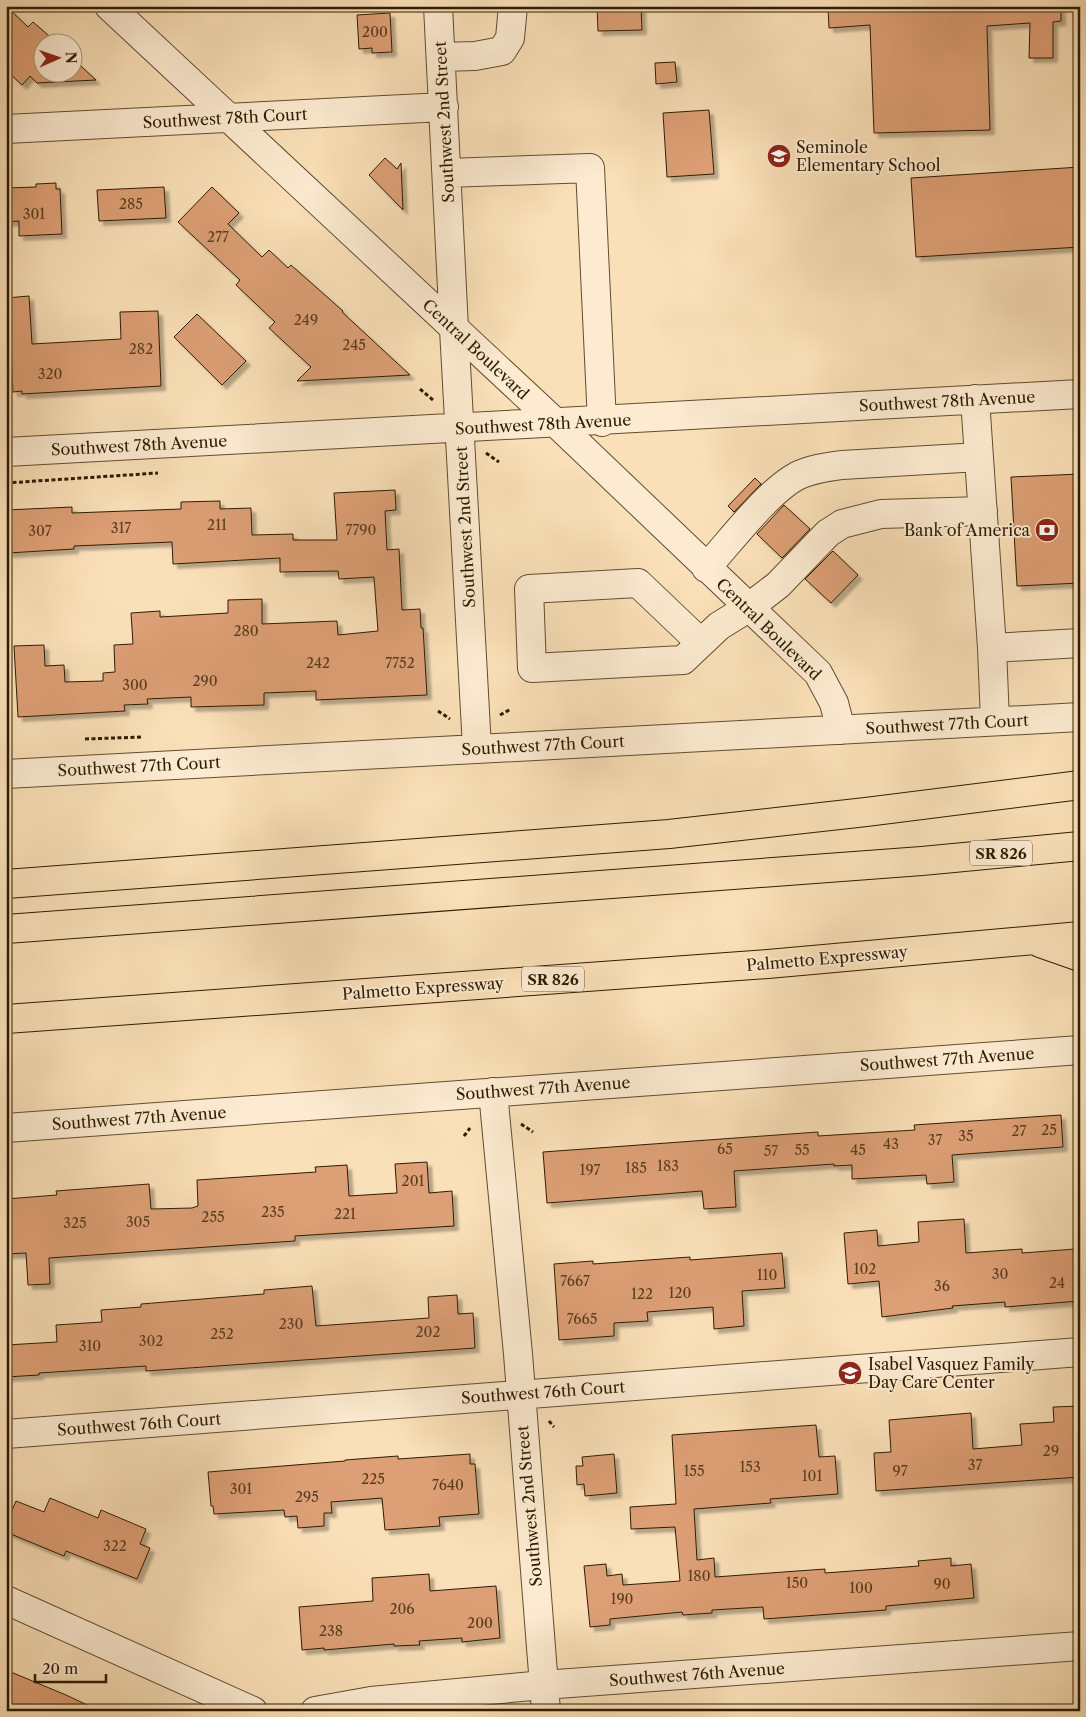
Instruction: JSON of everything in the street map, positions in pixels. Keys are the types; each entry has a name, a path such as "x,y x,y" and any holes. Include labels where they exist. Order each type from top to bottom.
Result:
{"highway":[{"path":"7,884 660,834 866,812 1080,785"},
{"name":"SR 826","path":"6,929 912,861 1080,846"},
{"name":"Palmetto Expressway","path":"6,1019 768,964 1080,936"},
{"path":"1030,940 1080,957"}],"street":[{"name":"Central Boulevard","path":"109,6 556,424 818,673 834,703 841,730"},
{"name":"Southwest 2nd Street","path":"438,6 477,748"},
{"path":"441,57 475,56 502,51 510,38 513,6"},
{"name":"Southwest 78th Court","path":"6,129 444,106"},
{"path":"447,173 590,168 602,422"},
{"name":"Southwest 78th Avenue","path":"6,452 602,422 1080,394"},
{"path":"975,399 992,648 995,721"},
{"path":"706,568 777,490 798,476 824,467 842,465 979,457"},
{"path":"701,643 638,583 529,589 532,668 682,660 701,643 719,626 748,608 778,584 828,533 842,524 881,514 983,511"},
{"path":"992,648 1080,643"},
{"name":"Southwest 77th Court","path":"6,774 1080,717"},
{"name":"Southwest 77th Avenue","path":"6,1128 1080,1050"},
{"name":"Southwest 2nd Street","path":"493,1092 521,1394 545,1698"},
{"name":"Southwest 76th Court","path":"6,1434 1080,1352"},
{"path":"6,1600 253,1711"},
{"name":"Southwest 76th Avenue","path":"315,1711 371,1701 545,1698 1080,1646"}],"path":[{"path":"480,448 499,462"},
{"path":"6,483 158,473"},
{"path":"438,711 453,721"},
{"path":"85,739 142,736"}],"building":[{"path":"6,6 28,27 33,22 44,32 32,32 32,78 30,76 22,85 6,70"},
{"path":"597,6 641,6 642,30 598,31"},
{"path":"828,6 1061,6 1061,21 1053,22 1053,58 1029,58 1030,23 987,26 990,130 874,133 870,25 829,28"},
{"path":"390,13 392,52 372,53 372,48 359,49 357,15"},
{"path":"675,62 677,82 656,84 655,63"},
{"path":"82,67 96,80 82,81"},
{"path":"709,110 714,174 667,177 663,113"},
{"path":"385,158 397,169 401,163 403,210 369,175"},
{"path":"1080,167 1080,247 916,257 911,178"},
{"path":"56,183 56,189 60,189 62,234 19,236 19,221 6,222 6,188 36,187 36,184"},
{"path":"164,187 166,218 99,221 97,190"},
{"path":"212,187 239,213 228,224 262,257 269,250 288,268 291,265 343,311 410,375 297,381 311,367 269,328 275,322 236,285 240,280 178,222"},
{"path":"29,296 32,344 121,339 120,312 158,311 161,386 22,394 22,391 13,392 10,331 6,331 6,298"},
{"path":"197,314 246,361 222,385 174,337"},
{"name":"Bank of America","path":"1080,474 1080,583 1017,586 1011,477"},
{"path":"755,478 761,484 734,512 728,506"},
{"path":"395,490 396,510 385,511 387,550 399,549 402,610 420,609 427,695 316,700 316,691 264,693 264,705 191,707 191,697 147,699 148,704 124,705 125,711 18,717 14,646 44,645 45,666 64,665 65,682 103,681 103,673 115,672 114,645 133,644 131,613 160,611 160,617 228,613 228,600 262,599 262,624 337,621 338,635 378,631 374,577 339,579 338,571 280,572 280,558 173,564 172,542 74,546 74,549 8,553 6,510 72,507 72,513 181,509 181,502 220,501 220,509 251,508 252,535 293,534 293,540 337,540 334,493"},
{"path":"784,505 810,529 782,558 757,534"},
{"path":"833,551 858,575 831,603 805,579"},
{"path":"1061,1115 1063,1147 952,1155 954,1182 927,1184 926,1175 852,1179 852,1165 834,1166 834,1164 734,1171 736,1207 704,1209 702,1191 547,1203 543,1152 818,1132 818,1136 915,1130 914,1125"},
{"path":"427,1162 429,1193 452,1191 454,1226 295,1236 295,1241 49,1258 50,1284 28,1285 26,1253 6,1254 6,1199 57,1195 56,1191 149,1184 151,1209 192,1208 198,1206 197,1180 316,1172 315,1167 347,1165 349,1196 397,1193 395,1164"},
{"path":"964,1219 966,1253 1022,1249 1022,1253 1075,1249 1079,1301 1005,1307 1005,1302 952,1306 953,1308 882,1317 879,1281 848,1284 844,1233 877,1230 878,1246 919,1242 918,1222"},
{"path":"782,1253 785,1288 742,1291 744,1326 714,1329 713,1307 647,1312 648,1321 614,1323 614,1336 559,1340 554,1264 593,1261 593,1264 690,1257 690,1260"},
{"path":"312,1286 316,1326 429,1318 428,1297 457,1295 458,1314 473,1313 475,1348 146,1371 146,1366 6,1377 6,1345 57,1342 56,1325 102,1322 101,1310 141,1307 141,1304 264,1294 264,1290"},
{"path":"1080,1406 1080,1477 876,1491 874,1453 891,1452 889,1420 971,1413 973,1449 1022,1445 1020,1424 1054,1422 1053,1407"},
{"path":"816,1425 819,1457 835,1456 838,1494 770,1499 771,1503 694,1509 697,1560 714,1558 715,1577 825,1569 825,1573 919,1566 918,1561 951,1558 951,1566 971,1564 974,1598 886,1606 886,1610 764,1619 763,1607 712,1610 712,1613 683,1615 682,1612 610,1619 610,1625 590,1627 584,1566 606,1564 607,1576 622,1574 623,1585 680,1581 675,1527 631,1529 630,1507 676,1504 672,1435"},
{"path":"470,1454 470,1464 475,1464 479,1514 439,1517 440,1526 385,1530 382,1498 331,1502 332,1513 324,1513 324,1526 298,1528 297,1516 285,1517 284,1510 214,1514 213,1506 211,1506 208,1472 398,1456 398,1459"},
{"path":"614,1454 617,1493 585,1496 584,1484 577,1485 576,1466 583,1466 582,1457"},
{"path":"50,1498 98,1518 101,1510 146,1529 140,1544 150,1548 137,1579 66,1551 64,1556 6,1532 6,1524 16,1501 44,1512"},
{"path":"429,1574 430,1591 496,1586 500,1638 462,1642 462,1638 419,1641 420,1645 394,1646 394,1644 302,1650 299,1607 373,1601 372,1578"},
{"path":"6,1670 66,1695 100,1711 6,1711"}],"place":[{"name":"Seminole Elementary School","path":"779,156"},
{"name":"Bank of America","path":"1047,530"},
{"name":"Isabel Vasquez Family Day Care Center","path":"850,1373"}]}
